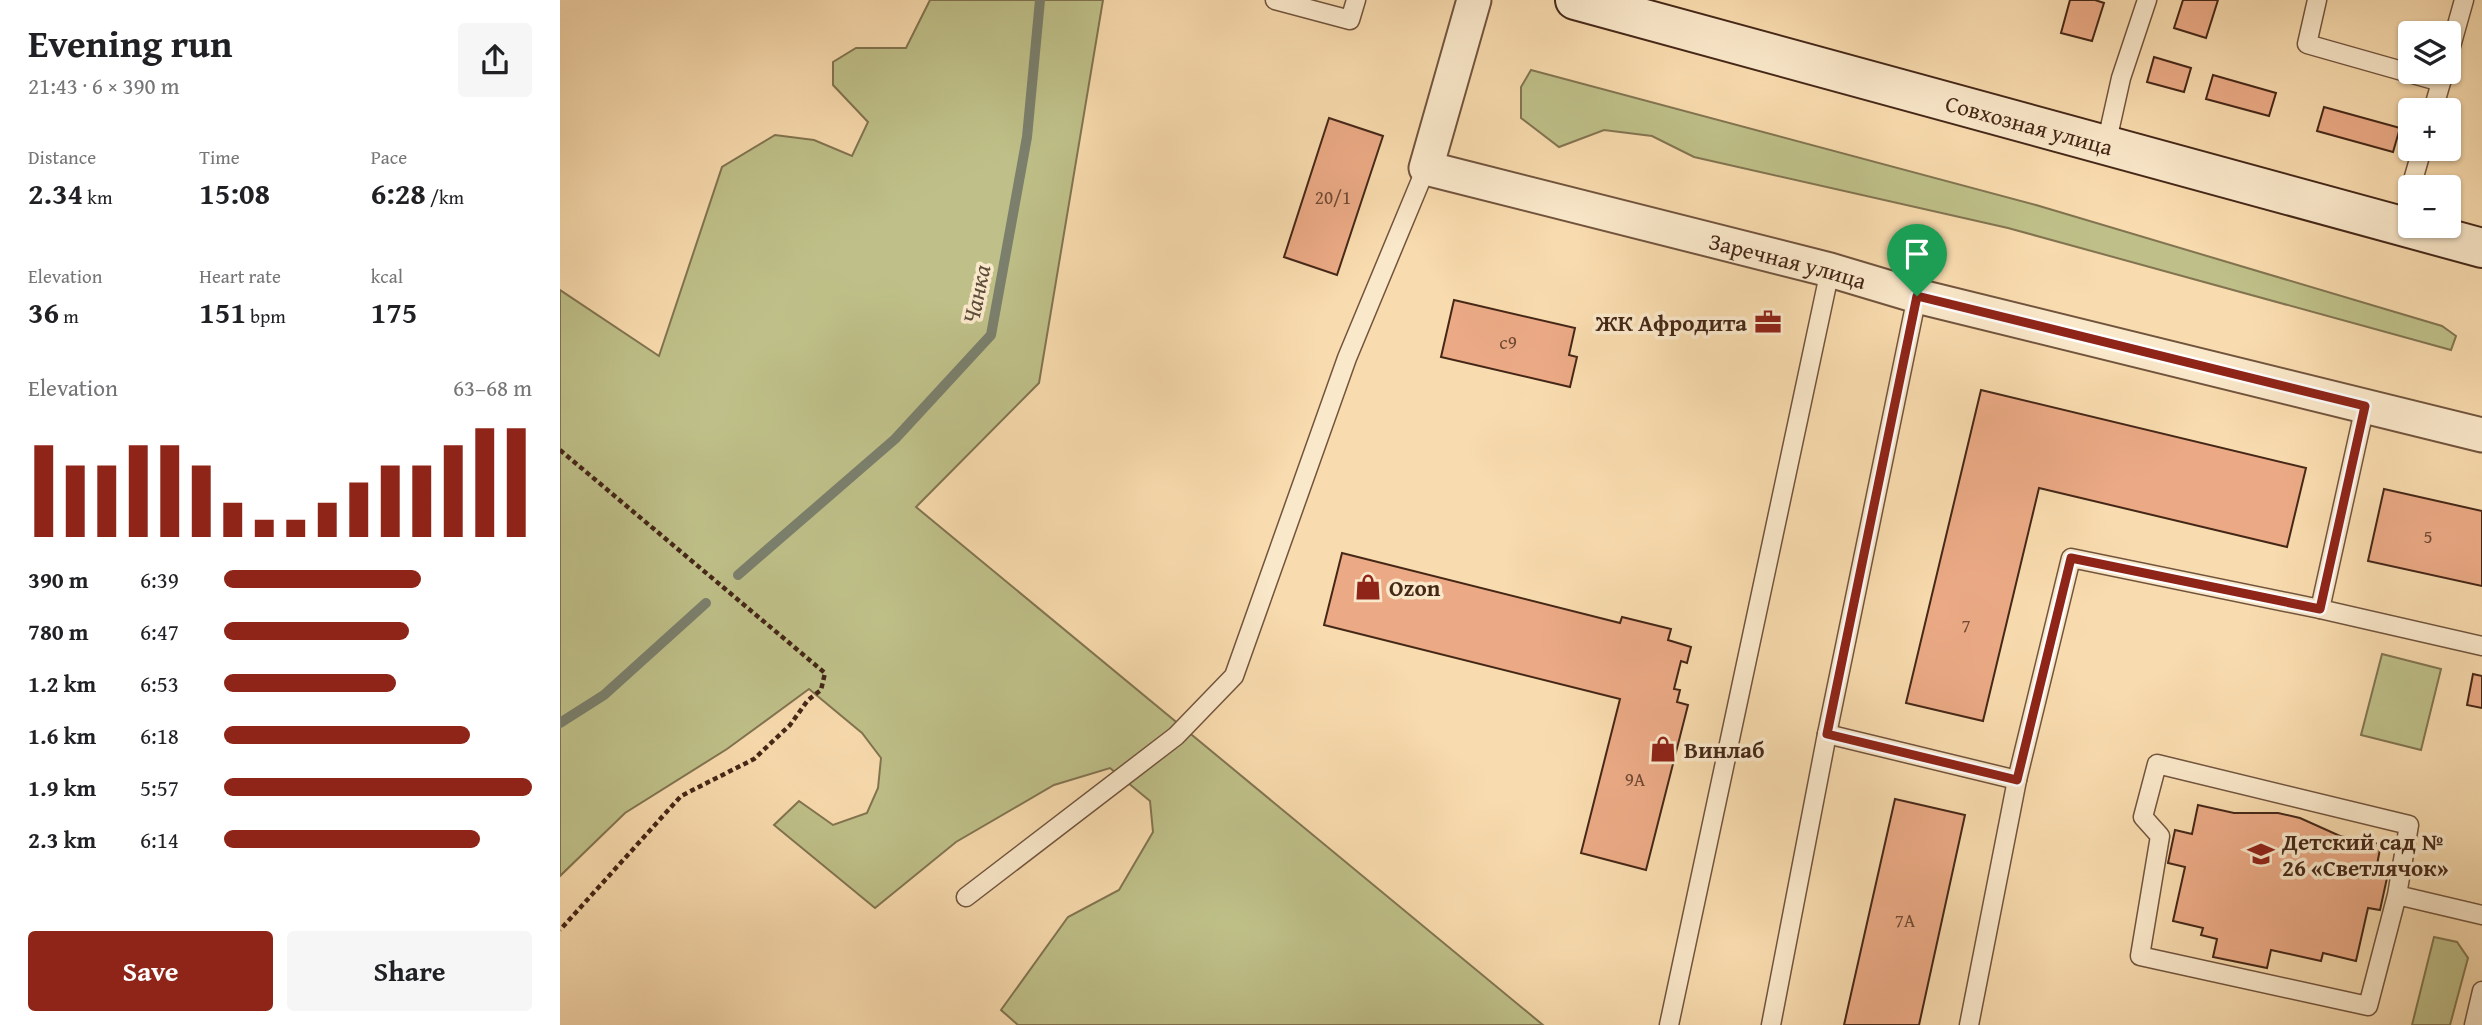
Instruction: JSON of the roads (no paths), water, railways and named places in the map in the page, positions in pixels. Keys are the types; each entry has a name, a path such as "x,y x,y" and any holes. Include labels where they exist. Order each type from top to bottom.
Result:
{"main road":[{"name":"Совхозная улица","path":"1575,0 2106,145 2398,202"},
{"name":"Совхозная улица","path":"2461,236 2482,248"}],"street":[{"path":"1426,168 1474,0"},
{"name":"Заречная улица","path":"1426,168 1830,270 1917,296 2482,435"}],"lane":[{"path":"1275,0 1350,20 1356,0"},
{"path":"2106,145 2121,78 2147,0"},
{"path":"2317,0 2306,44 2398,66"},
{"path":"2458,21 2464,0"},
{"path":"967,897 1176,736 1234,676 1347,358 1426,168"},
{"path":"1669,1025 1830,270"},
{"path":"1771,1025 1827,734 1917,296"},
{"path":"2320,609 2365,406"},
{"path":"1969,1025 2017,780 2071,558 2320,609 2482,646"},
{"path":"1827,734 2017,780"},
{"path":"2157,764 2409,825 2397,895 2368,1006 2140,956 2160,836 2143,817 2157,764"},
{"path":"2397,895 2482,915"},
{"path":"2474,1025 2482,991"}],"waterway":[{"name":"Чанка","path":"738,575 895,439 991,335 1027,137 1040,0"},
{"name":"Чанка","path":"560,723 604,695 706,603"}],"place":[{"name":"ЖК Афродита","path":"1768,322"},
{"name":"Ozon","path":"1368,587"},
{"name":"Винлаб","path":"1663,749"},
{"name":"Детский сад № 26 «Светлячок»","path":"2261,854"}]}
